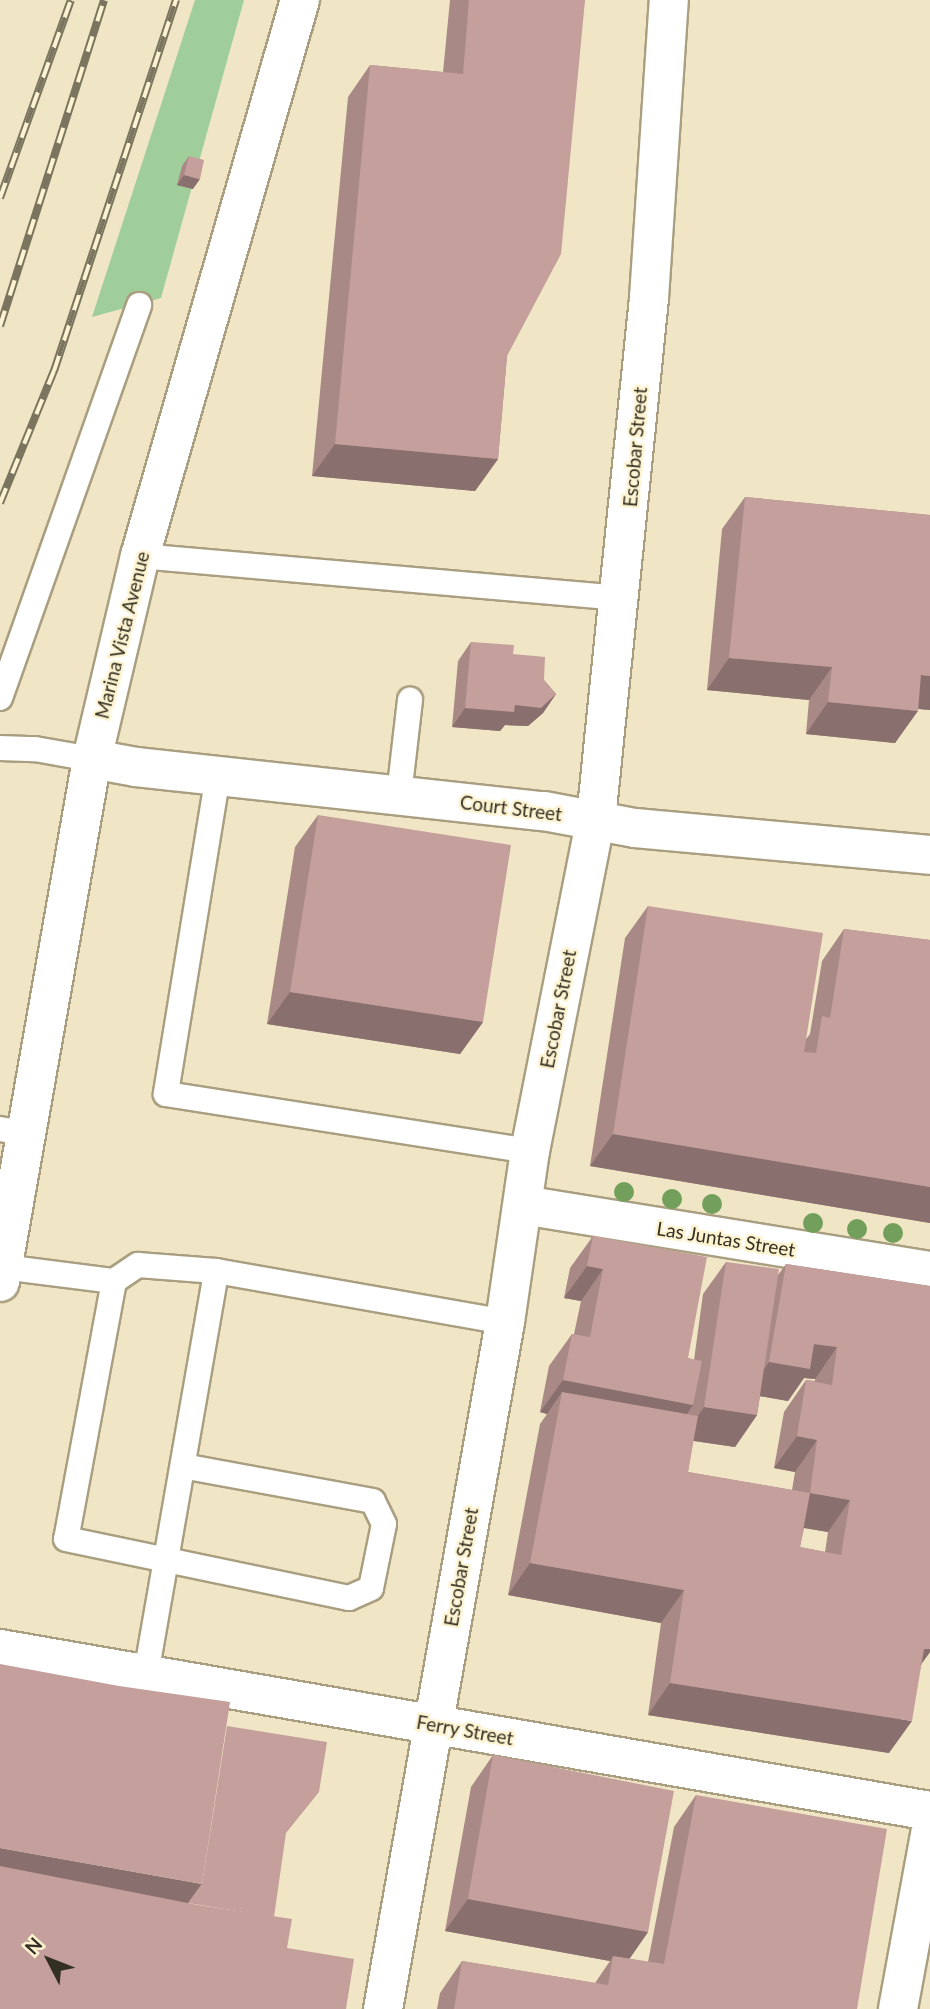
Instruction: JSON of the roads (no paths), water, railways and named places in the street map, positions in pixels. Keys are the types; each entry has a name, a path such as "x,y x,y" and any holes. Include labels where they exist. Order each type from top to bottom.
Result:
{"main road":[{"name":"Marina Vista Avenue","path":"1,1275 14,1131 92,759 140,556 300,0"},
{"name":"Escobar Street","path":"383,2009 505,1322 530,1151 596,819 649,298 669,0"},
{"name":"Court Street","path":"92,759 596,819 635,828 930,855"},
{"name":"Las Juntas Street","path":"523,1205 930,1271"},
{"name":"Ferry Street","path":"0,1649 930,1811"},
{"path":"898,2009 930,1835"}],"lane":[{"path":"0,698 139,305"},
{"path":"140,556 620,598"},
{"path":"399,795 410,700"},
{"path":"0,748 35,749 92,759"},
{"path":"218,775 166,1094 530,1151"},
{"path":"1,1275 114,1282 138,1265 216,1271 505,1322"},
{"path":"146,1674 216,1271"},
{"path":"114,1282 66,1539 349,1598 371,1588 384,1524 373,1501 183,1466"}],"railway":[{"path":"0,198 71,0"},
{"path":"0,326 104,0"},
{"path":"0,503 54,371 176,0"}]}
